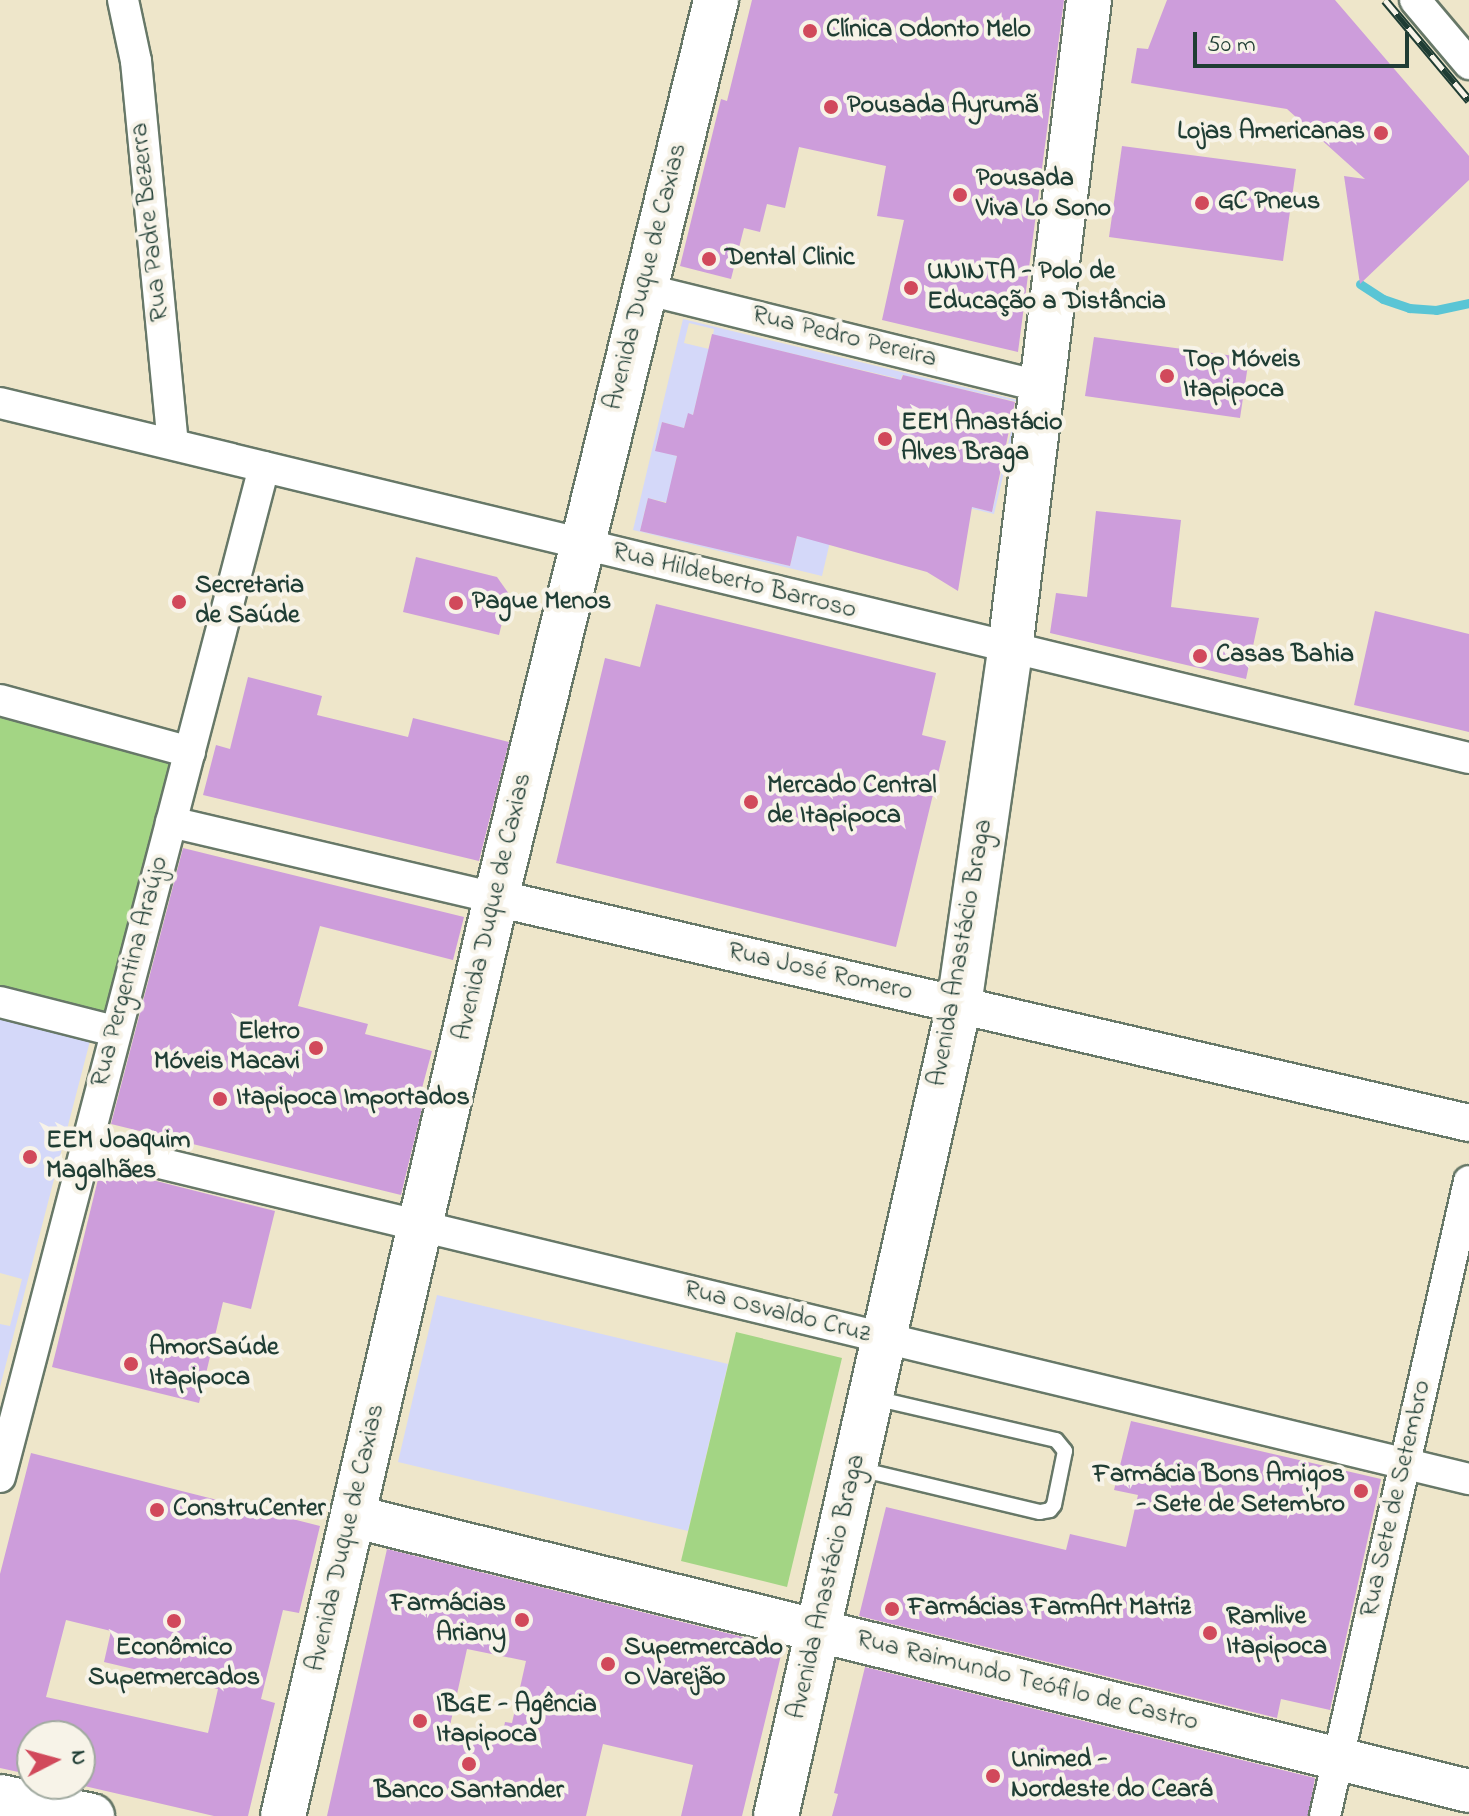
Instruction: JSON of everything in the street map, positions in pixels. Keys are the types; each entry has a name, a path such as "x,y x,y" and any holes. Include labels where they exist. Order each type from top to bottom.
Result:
{"main road":[{"name":"Avenida Duque de Caxias","path":"283,1816 418,1227 580,545 716,0"},
{"name":"Avenida Anastácio Braga","path":"776,1816 959,1005 1044,387 1089,0"},
{"name":"Avenida Anastácio Braga","path":"1080,78 1115,0"},
{"name":"Rua Raimundo Teófilo de Castro","path":"352,1516 1469,1791"},
{"path":"0,1797 92,1816"}],"street":[{"name":"Rua Padre Bezerra","path":"123,0 136,61 173,444"},
{"path":"1415,0 1469,64"},
{"name":"Rua Pedro Pereira","path":"644,289 1044,387"},
{"name":"Rua Hildeberto Barroso","path":"0,403 1469,758"},
{"name":"Rua Pergentina Araújo","path":"0,1477 264,467"},
{"path":"0,700 190,752"},
{"name":"Rua José Romero","path":"171,822 1469,1123"},
{"path":"0,1002 115,1031"},
{"name":"Rua Osvaldo Cruz","path":"85,1145 1469,1479"},
{"name":"Rua Sete de Setembro","path":"1325,1816 1469,1181"}],"lane":[{"path":"855,1468 1040,1512 1050,1510 1054,1505 1065,1451 1056,1440 871,1397"}],"shaded area":[{"name":"EEM Anastácio Alves Braga","path":"683,319 1021,401 994,514 845,478 822,576 633,530","holes":["689,323 714,329 713,335 896,378 872,482 844,476 828,543 797,536 790,566 640,531 648,498 673,504 681,471 674,469 677,456 655,450 662,422 684,428 688,414 693,415 709,349 684,343","902,375 1018,402 992,512 877,484"]},
{"name":"EEM Joaquim Magalhães","path":"0,1018 90,1041 0,1387 0,1324 10,1326 22,1279 0,1273"},
{"path":"437,1295 728,1364 688,1531 398,1462"}],"green space":[{"path":"0,715 173,761 106,1012 0,985"},
{"path":"736,1332 842,1358 787,1587 681,1561"}],"building":[{"path":"752,0 1064,0 1018,352 882,320 904,220 877,216 886,166 799,147 785,208 767,204 760,232 744,228 731,279 680,266 721,99 727,101"},
{"name":"Lojas Americanas","path":"1167,0 1335,0 1469,156 1469,180 1360,284 1344,176 1365,179 1287,109 1131,83 1137,48 1148,49"},
{"name":"GC Pneus","path":"1122,146 1296,169 1283,261 1109,237"},
{"path":"712,334 901,380 903,375 1015,402 992,512 972,507 958,591 927,572 797,536 790,566 640,531 648,498 666,503 677,456 655,451 662,422 684,428 688,413 693,415"},
{"name":"Top Móveis Itapipoca","path":"1094,337 1249,358 1240,418 1085,396"},
{"path":"1096,511 1181,520 1171,607 1259,618 1246,679 1050,633 1056,593 1087,597"},
{"name":"Pague Menos","path":"416,557 497,577 509,594 499,635 403,612"},
{"name":"Mercado Central de Itapipoca","path":"656,604 936,673 922,735 946,741 896,947 556,863 605,658 640,667"},
{"path":"1375,611 1469,634 1469,732 1354,705"},
{"path":"248,677 322,696 317,715 408,737 413,718 509,742 479,861 203,795 216,745 230,749"},
{"path":"183,848 464,917 453,960 320,926 298,1006 368,1024 365,1034 432,1051 418,1103 423,1104 401,1195 111,1124"},
{"path":"101,1167 275,1211 251,1309 223,1302 199,1403 52,1367"},
{"path":"1131,1421 1381,1479 1330,1710 1281,1699 1277,1718 859,1616 886,1507 1066,1550 1070,1534 1126,1547 1138,1495 1114,1490"},
{"path":"31,1453 320,1526 299,1613 283,1610 261,1699 275,1703 248,1816 214,1816 96,1789 96,1720 16,1720 16,1772 0,1768 0,1574","holes":["66,1620 111,1631 104,1662 218,1689 208,1733 46,1697"]},
{"path":"387,1549 783,1647 742,1816 681,1816 693,1765 603,1744 586,1816 327,1816","holes":["467,1649 526,1661 512,1723 505,1722 501,1741 449,1730"]},
{"path":"865,1667 1315,1778 1308,1816 832,1816 838,1794 834,1793"}],"waterway":[{"path":"1360,284 1383,299 1409,308 1436,310 1469,303"}],"railway":[{"path":"1385,0 1469,100"}],"place":[{"name":"Clínica Odonto Melo","path":"810,31"},
{"name":"Pousada Ayrumã","path":"831,107"},
{"name":"Lojas Americanas","path":"1381,133"},
{"name":"Pousada Viva Lo Sono","path":"960,195"},
{"name":"GC Pneus","path":"1202,203"},
{"name":"Dental Clinic","path":"709,259"},
{"name":"UNINTA - Polo de Educação a Distância","path":"911,288"},
{"name":"Top Móveis Itapipoca","path":"1167,376"},
{"name":"EEM Anastácio Alves Braga","path":"885,439"},
{"name":"Secretaria de Saúde","path":"179,602"},
{"name":"Pague Menos","path":"456,603"},
{"name":"Casas Bahia","path":"1200,656"},
{"name":"Mercado Central de Itapipoca","path":"751,802"},
{"name":"Eletro Móveis Macavi","path":"316,1048"},
{"name":"Itapipoca Importados","path":"220,1099"},
{"name":"EEM Joaquim Magalhães","path":"30,1157"},
{"name":"AmorSaúde Itapipoca","path":"131,1364"},
{"name":"Farmácia Bons Amigos - Sete de Setembro","path":"1361,1491"},
{"name":"ConstruCenter","path":"157,1510"},
{"name":"Farmácias FarmArt Matriz","path":"892,1609"},
{"name":"Farmácias Ariany","path":"522,1620"},
{"name":"Econômico Supermercados","path":"174,1621"},
{"name":"Ramlive Itapipoca","path":"1210,1633"},
{"name":"Supermercado O Varejão","path":"608,1664"},
{"name":"IBGE - Agência Itapipoca","path":"420,1721"},
{"name":"Banco Santander","path":"469,1764"},
{"name":"Unimed - Nordeste do Ceará","path":"993,1776"}]}
